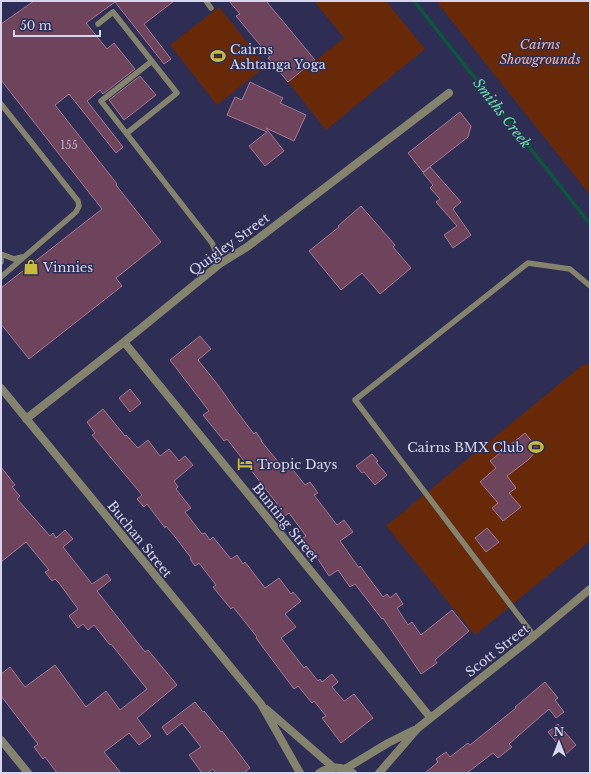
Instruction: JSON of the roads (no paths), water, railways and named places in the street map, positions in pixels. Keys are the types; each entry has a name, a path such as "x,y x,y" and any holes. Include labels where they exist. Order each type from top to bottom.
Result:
{"street":[{"name":"Quigley Street","path":"26,419 221,263 247,247 449,94"},
{"name":"Bunting Street","path":"124,342 430,717"},
{"name":"Buchan Street","path":"1,388 261,704 334,768"},
{"name":"Scott Street","path":"379,773 418,728 430,717 534,636 590,589"},
{"name":"Buchan Street","path":"261,704 300,773"},
{"name":"Scott Street","path":"345,769 388,743 418,728"},
{"path":"1,740 28,773"},
{"path":"319,773 326,769 334,768 345,769 353,773"}],"lane":[{"path":"206,1 211,8"},
{"path":"98,24 113,12 177,92 127,133"},
{"path":"152,61 101,101 212,243 221,263"},
{"path":"1,104 78,200 79,206 76,212 1,277"},
{"path":"1,254 14,259 24,257"},
{"path":"534,636 355,400 528,264 570,269 590,286"}],"waterway":[{"name":"Smiths Creek","path":"414,1 590,224"}],"place":[{"name":"Cairns Ashtanga Yoga","path":"218,56"},
{"name":"Vinnies","path":"31,267"},
{"name":"Cairns BMX Club","path":"536,447"},
{"name":"Tropic Days","path":"245,464"}],"park label":[{"name":"Cairns Showgrounds","path":"540,52"}]}
